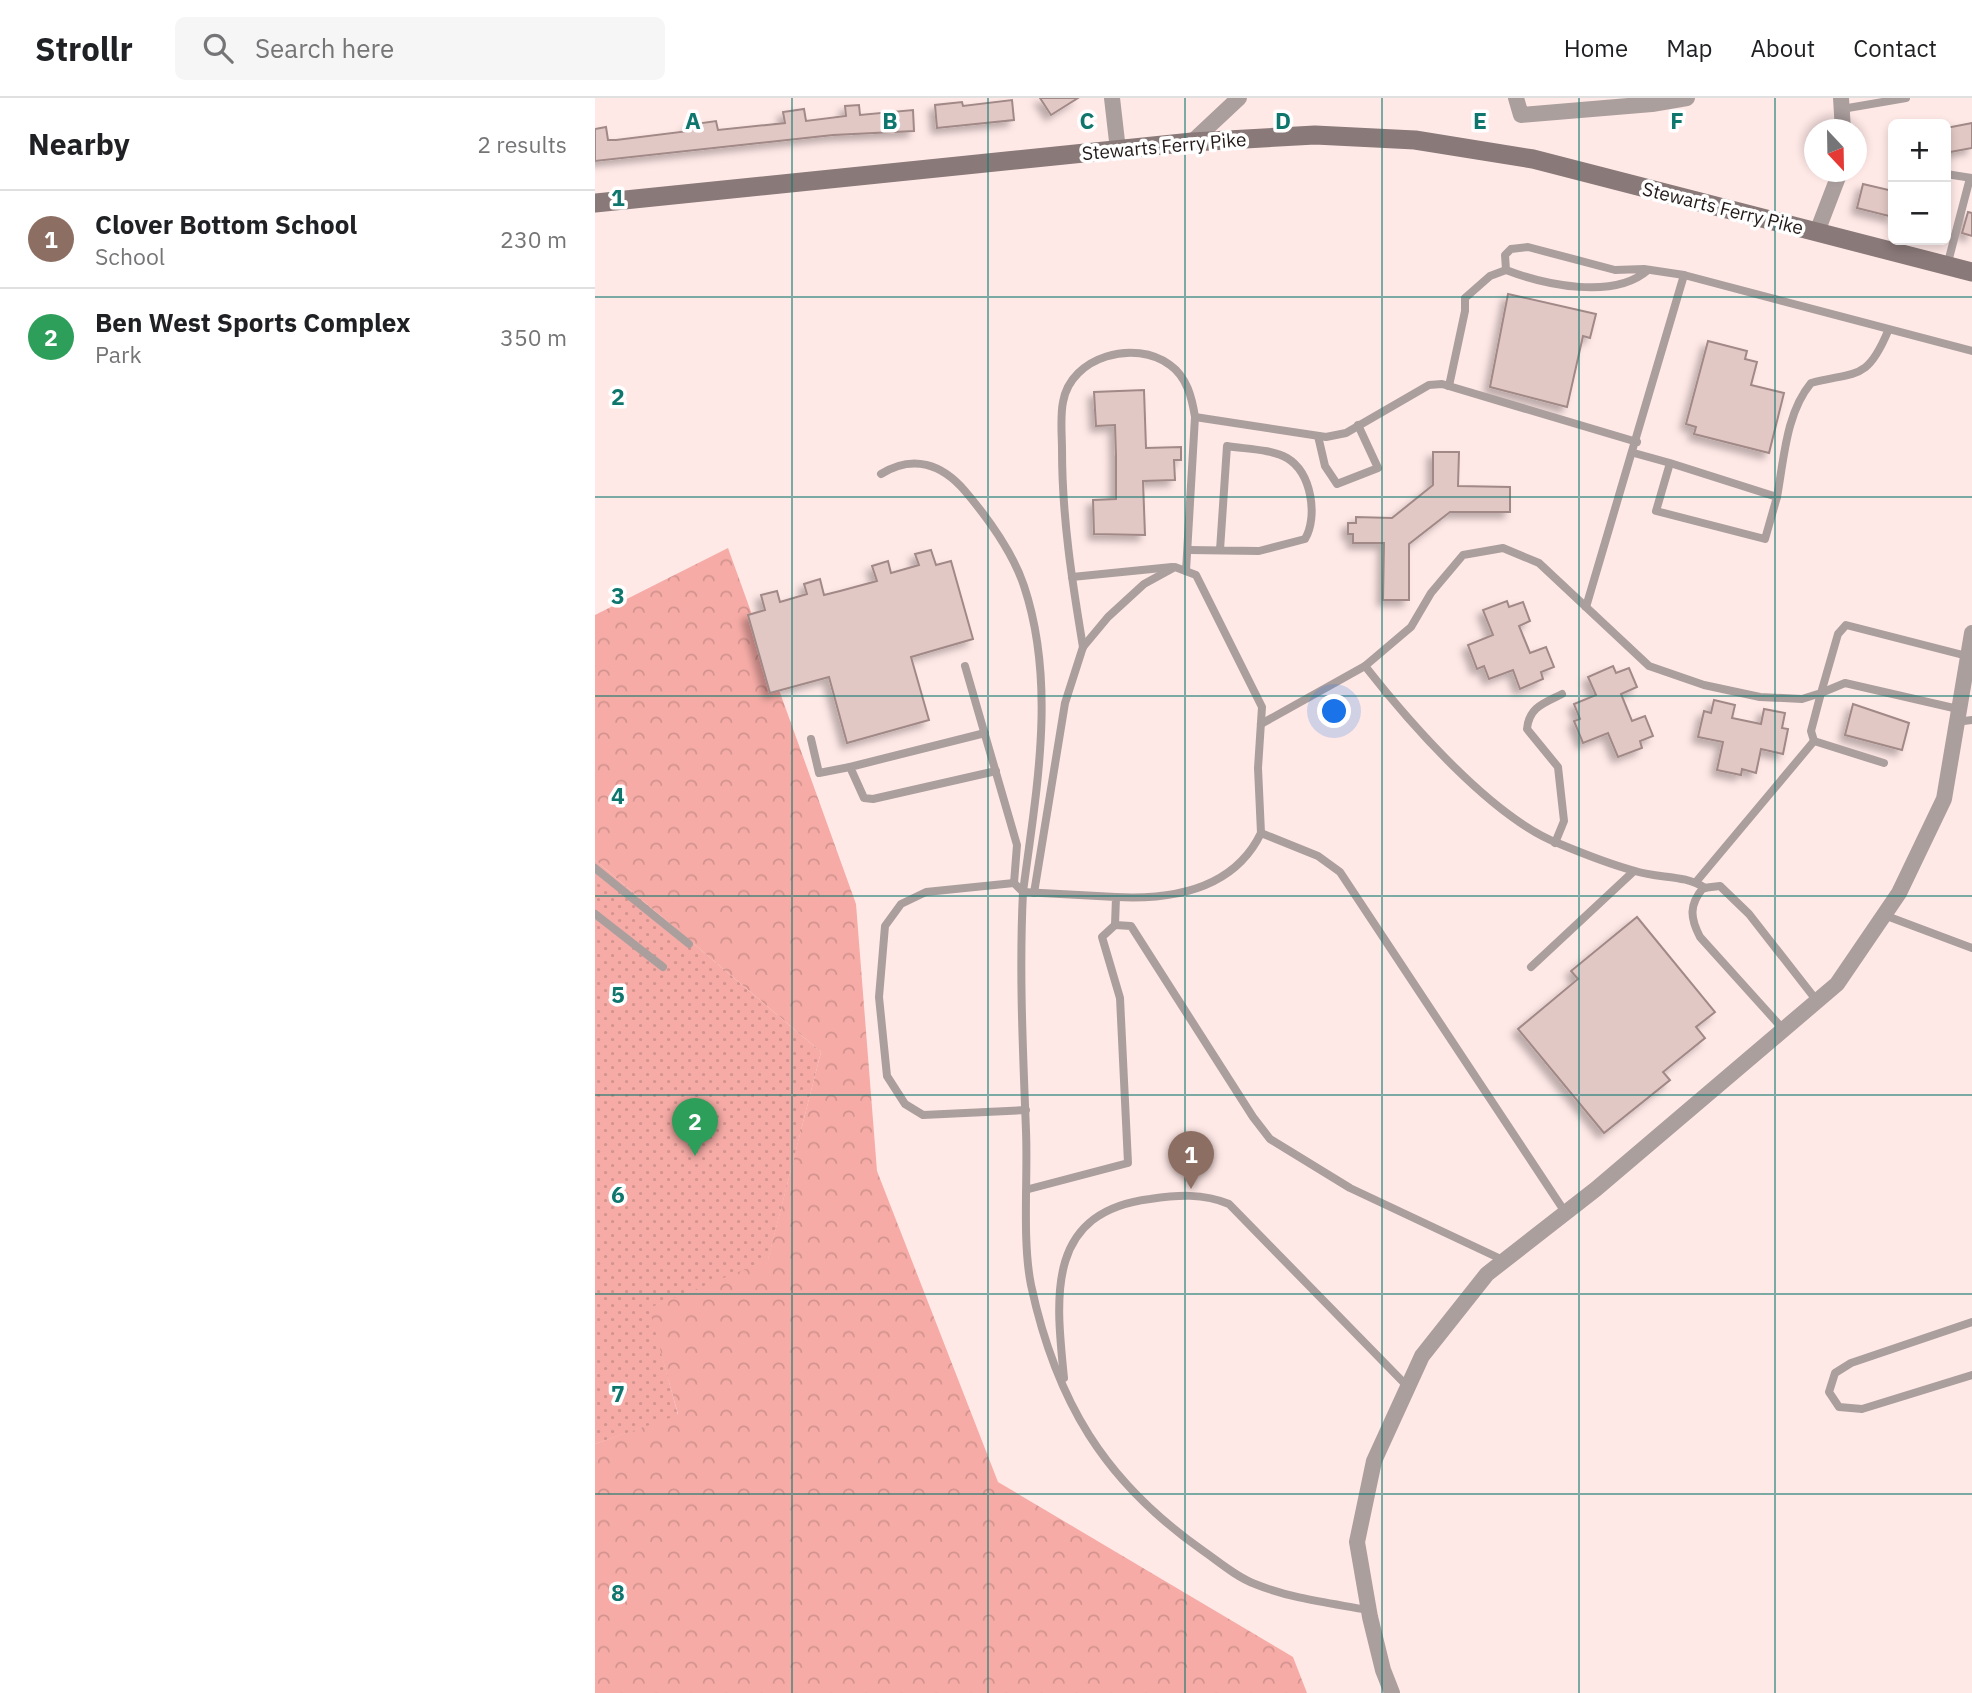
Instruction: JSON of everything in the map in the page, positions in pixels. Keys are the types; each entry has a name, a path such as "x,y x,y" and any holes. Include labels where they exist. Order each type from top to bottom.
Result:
{"main road":[{"name":"Stewarts Ferry Pike","path":"595,203 1192,142 1315,135 1466,147 1533,159 1972,272"}],"street":[{"path":"1112,98 1118,150"},
{"path":"1192,142 1239,98"},
{"path":"1515,98 1521,115 1652,104 1687,98"},
{"path":"1817,232 1836,182"},
{"path":"1392,1693 1383,1670 1369,1610 1357,1542 1374,1461 1422,1356 1487,1274 1837,984 1899,893 1944,799 1962,717 1967,656 1972,633"}],"lane":[{"path":"1841,103 1906,98"},
{"path":"1947,266 1971,178 1951,175"},
{"path":"1506,270 1505,255 1511,249 1528,247 1615,270 1648,270 1684,275 1972,351"},
{"path":"1449,386 1465,311 1465,298 1490,276 1506,270 1575,289 1636,280 1648,270"},
{"path":"1586,607 1634,453 1684,275"},
{"path":"1670,463 1656,511 1765,539 1777,497 1791,423 1802,394 1811,383 1855,375 1865,369 1878,354 1888,331"},
{"path":"1083,647 1062,508 1062,402 1069,382 1080,370 1110,354 1135,353 1155,357 1171,365 1182,378 1192,398 1195,417 1186,571"},
{"path":"1195,417 1318,436 1346,433 1429,385 1449,386 1637,442"},
{"path":"1318,436 1325,466 1337,484 1378,468 1358,425"},
{"path":"1189,550 1220,551 1259,551 1304,538 1313,525 1309,489 1296,466 1286,457 1227,446 1220,551"},
{"path":"1634,453 1777,497"},
{"path":"881,474 894,466 912,462 934,465 955,480 978,506 1023,584 1042,672 1041,740 1023,892 1020,960 1029,1189 1027,1241 1031,1284 1076,1418 1098,1453 1175,1531 1252,1583 1293,1598 1369,1610"},
{"path":"1261,724 1365,666 1411,627 1431,593 1463,555 1503,548 1539,563 1650,666 1704,685 1760,697 1802,699 1845,683 1962,717"},
{"path":"965,666 1017,845 1014,883 1023,892 1146,899 1181,894 1212,883 1234,870 1252,853 1261,833 1258,768 1262,706 1196,575 1175,567 1072,577"},
{"path":"1034,893 1065,703 1083,647 1108,617 1144,584 1175,567"},
{"path":"1814,741 1811,731 1821,693 1838,634 1846,625 1967,656"},
{"path":"1365,666 1420,733 1501,809 1555,843 1634,871 1666,879 1690,878 1705,888"},
{"path":"1555,843 1564,821 1558,766 1527,729 1528,719 1536,707 1562,694"},
{"path":"811,739 819,773 985,733"},
{"path":"1814,741 1884,764"},
{"path":"1696,882 1777,789 1814,741"},
{"path":"850,767 863,798 873,799 996,771"},
{"path":"1261,833 1318,856 1340,872 1565,1212"},
{"path":"595,868 688,944"},
{"path":"1531,967 1634,871"},
{"path":"1014,883 926,892 901,904 885,926 880,997 887,1076 905,1104 922,1115 1025,1110"},
{"path":"1783,1029 1700,937 1691,919 1694,899 1705,888 1720,886 1748,914 1817,1001"},
{"path":"1029,1189 1128,1163 1120,998 1102,937 1115,925 1116,897"},
{"path":"595,914 663,967"},
{"path":"1884,915 1972,948"},
{"path":"1115,925 1131,926 1253,1117 1270,1139 1350,1188 1503,1260"},
{"path":"1066,1389 1057,1309 1063,1260 1085,1224 1132,1201 1178,1195 1211,1197 1229,1204 1408,1387"},
{"path":"1972,1322 1851,1363 1835,1373 1829,1392 1839,1407 1862,1409 1972,1375"}],"green space":[{"path":"728,548 856,904 877,1171 998,1482 1293,1657 1307,1693 595,1693 595,1444 678,1414 648,1308 768,1259 821,1052 595,860 595,615"},
{"path":"595,860 821,1052 768,1260 649,1308 678,1415 595,1444"}],"building":[{"path":"1040,98 1078,98 1051,115"},
{"path":"1012,100 1014,120 937,128 935,105 962,102 963,106"},
{"path":"859,105 860,115 913,110 914,131 833,135 595,161 595,129 606,127 608,140 616,140 689,131 688,125 716,121 718,130 785,123 783,112 804,109 806,121 846,116 845,106"},
{"path":"1972,123 1972,148 1951,152 1951,127"},
{"path":"1863,184 1888,190 1888,216 1857,208"},
{"path":"1968,212 1972,213 1972,236 1962,233"},
{"path":"1508,294 1596,314 1590,338 1583,336 1567,407 1490,387"},
{"path":"1708,341 1747,351 1745,359 1757,362 1751,385 1784,393 1769,453 1694,434 1696,427 1686,424"},
{"path":"1144,390 1146,448 1181,447 1181,460 1174,460 1175,480 1143,481 1145,535 1094,534 1093,500 1116,499 1116,456 1115,425 1096,426 1094,392"},
{"path":"1433,452 1459,452 1458,486 1510,487 1510,512 1450,512 1409,544 1409,600 1383,600 1384,543 1353,543 1353,534 1348,534 1348,523 1356,523 1356,517 1392,518 1433,485"},
{"path":"931,550 936,565 951,561 973,639 911,657 929,720 847,743 829,677 770,693 748,615 765,610 761,595 777,591 780,602 807,594 804,584 820,579 824,595 840,591 877,581 872,566 888,561 891,573 919,565 915,554"},
{"path":"1507,601 1509,607 1523,602 1530,621 1519,626 1530,653 1546,647 1554,667 1541,672 1543,679 1520,689 1513,670 1489,679 1484,666 1477,669 1468,645 1493,635 1483,610"},
{"path":"1613,666 1616,673 1629,668 1637,687 1621,694 1632,721 1645,716 1653,736 1640,741 1642,748 1618,757 1608,733 1583,743 1574,721 1580,719 1574,704 1596,695 1588,677"},
{"path":"1714,700 1735,705 1732,718 1761,724 1764,709 1785,713 1782,728 1788,729 1783,754 1761,749 1756,773 1742,769 1741,775 1717,770 1723,742 1698,737 1704,711 1711,713"},
{"path":"1853,704 1909,723 1902,750 1845,735"},
{"path":"1637,917 1715,1012 1696,1027 1705,1038 1663,1072 1670,1080 1604,1133 1518,1029 1578,979 1571,971"}],"place":[{"name":"Ben West Sports Complex","path":"695,1156"},
{"name":"Clover Bottom School","path":"1191,1189"}]}
